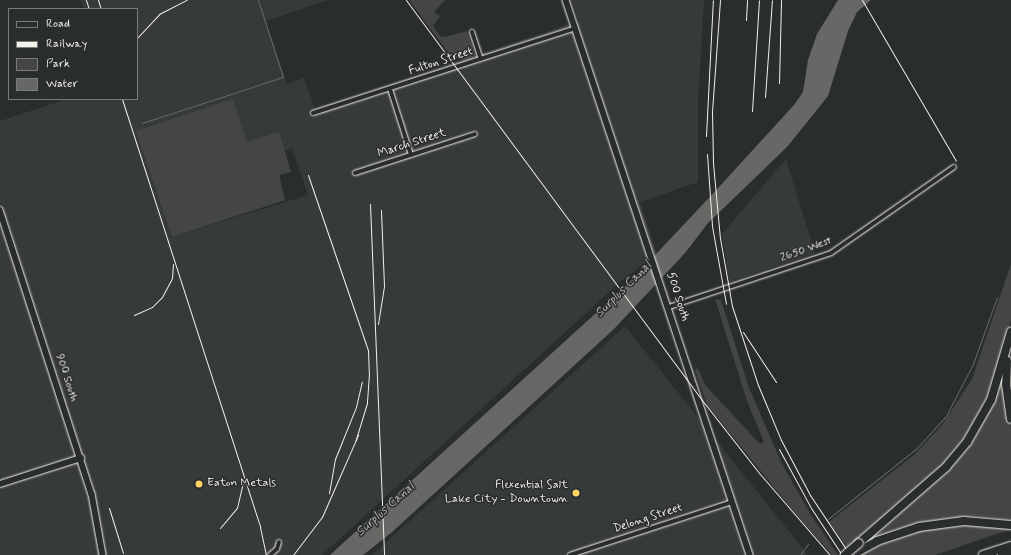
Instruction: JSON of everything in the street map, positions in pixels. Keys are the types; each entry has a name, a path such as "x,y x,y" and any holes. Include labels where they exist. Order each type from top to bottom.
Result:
{"highway":[{"path":"1011,332 1006,384 1011,419"},
{"path":"852,555 946,467 967,442 991,400 1011,332"},
{"path":"845,555 862,545 919,527 951,521 980,521 1011,525"},
{"path":"983,555 1009,550"}],"street":[{"name":"500 South","path":"566,0 652,254 750,555"},
{"name":"Fulton Street","path":"313,113 576,28"},
{"path":"472,32 481,59"},
{"path":"390,89 411,155"},
{"name":"March Street","path":"355,172 475,134"},
{"name":"2650 West","path":"669,307 831,253 954,167"},
{"name":"900 South","path":"0,210 94,502 103,555"},
{"path":"0,484 80,458"},
{"name":"Delong Street","path":"570,555 732,502"},
{"path":"270,555 277,550 279,542"}],"shaded area":[{"path":"80,0 328,0 266,21 287,84 304,78 315,109 579,21 572,0 704,0 698,101 698,182 640,202 657,254 621,281 322,555 0,555 0,121 64,100 138,100 138,8 84,8","holes":["139,134 253,161 292,148 308,195 172,237"]},
{"path":"786,159 815,253 729,282 722,234"},
{"path":"625,326 808,555 372,555"}],"green space":[{"path":"409,0 445,0 434,12 440,16 433,26 440,36 445,37 467,31 475,55 473,58 463,63 461,58 453,59"},
{"path":"233,99 247,142 279,132 291,172 279,175 285,200 172,237 136,131"},
{"path":"1011,264 1011,320 997,374 973,428 939,470 849,550 829,522 915,454 942,425 972,379"},
{"path":"715,299 721,300 749,388 782,464 811,515 838,555 832,555 794,512 707,405 695,370 698,368 705,385 760,444 764,442 747,401"},
{"path":"1000,380 1004,381 1011,429 1011,520 972,516 934,520 901,528 862,545 951,466"},
{"path":"961,523 1011,526 1011,529 935,555 860,555 902,534"}],"water":[{"name":"Surplus Canal","path":"838,0 871,0 857,12 848,31 828,96 787,147 708,223 685,253 614,329 391,533 363,555 330,555 629,283 719,187 794,105 803,92 808,60 817,34"}],"waterway":[{"path":"142,123 283,77 258,0"},
{"path":"828,519 917,448 946,416 973,364 997,297"},
{"path":"800,555 808,544"}],"railway":[{"path":"86,0 89,8"},
{"path":"98,0 101,8"},
{"path":"138,37 159,14 187,0"},
{"path":"406,0 698,395 760,474 830,555"},
{"path":"706,136 713,0"},
{"path":"720,0 712,111 713,163 720,238 732,306 758,385 781,440 810,495 850,555"},
{"path":"746,20 747,0"},
{"path":"752,111 759,0"},
{"path":"765,97 772,0"},
{"path":"779,83 781,0"},
{"path":"862,0 956,161"},
{"path":"122,100 260,527 266,555"},
{"path":"707,154 712,226 726,304"},
{"path":"308,175 368,350 369,373 367,403 356,440"},
{"path":"370,204 384,555"},
{"path":"378,324 384,286 381,210"},
{"path":"134,315 152,307 162,297 172,278 173,264"},
{"path":"743,332 776,382"},
{"path":"329,493 335,459 356,407 362,382"},
{"path":"293,555 322,517 358,435"},
{"path":"779,449 811,508 842,555"},
{"path":"220,528 237,508 243,481"},
{"path":"109,508 123,553"}],"place":[{"name":"Eaton Metals","path":"199,484"},
{"name":"Flexential Salt Lake City - Downtown","path":"576,493"}]}
